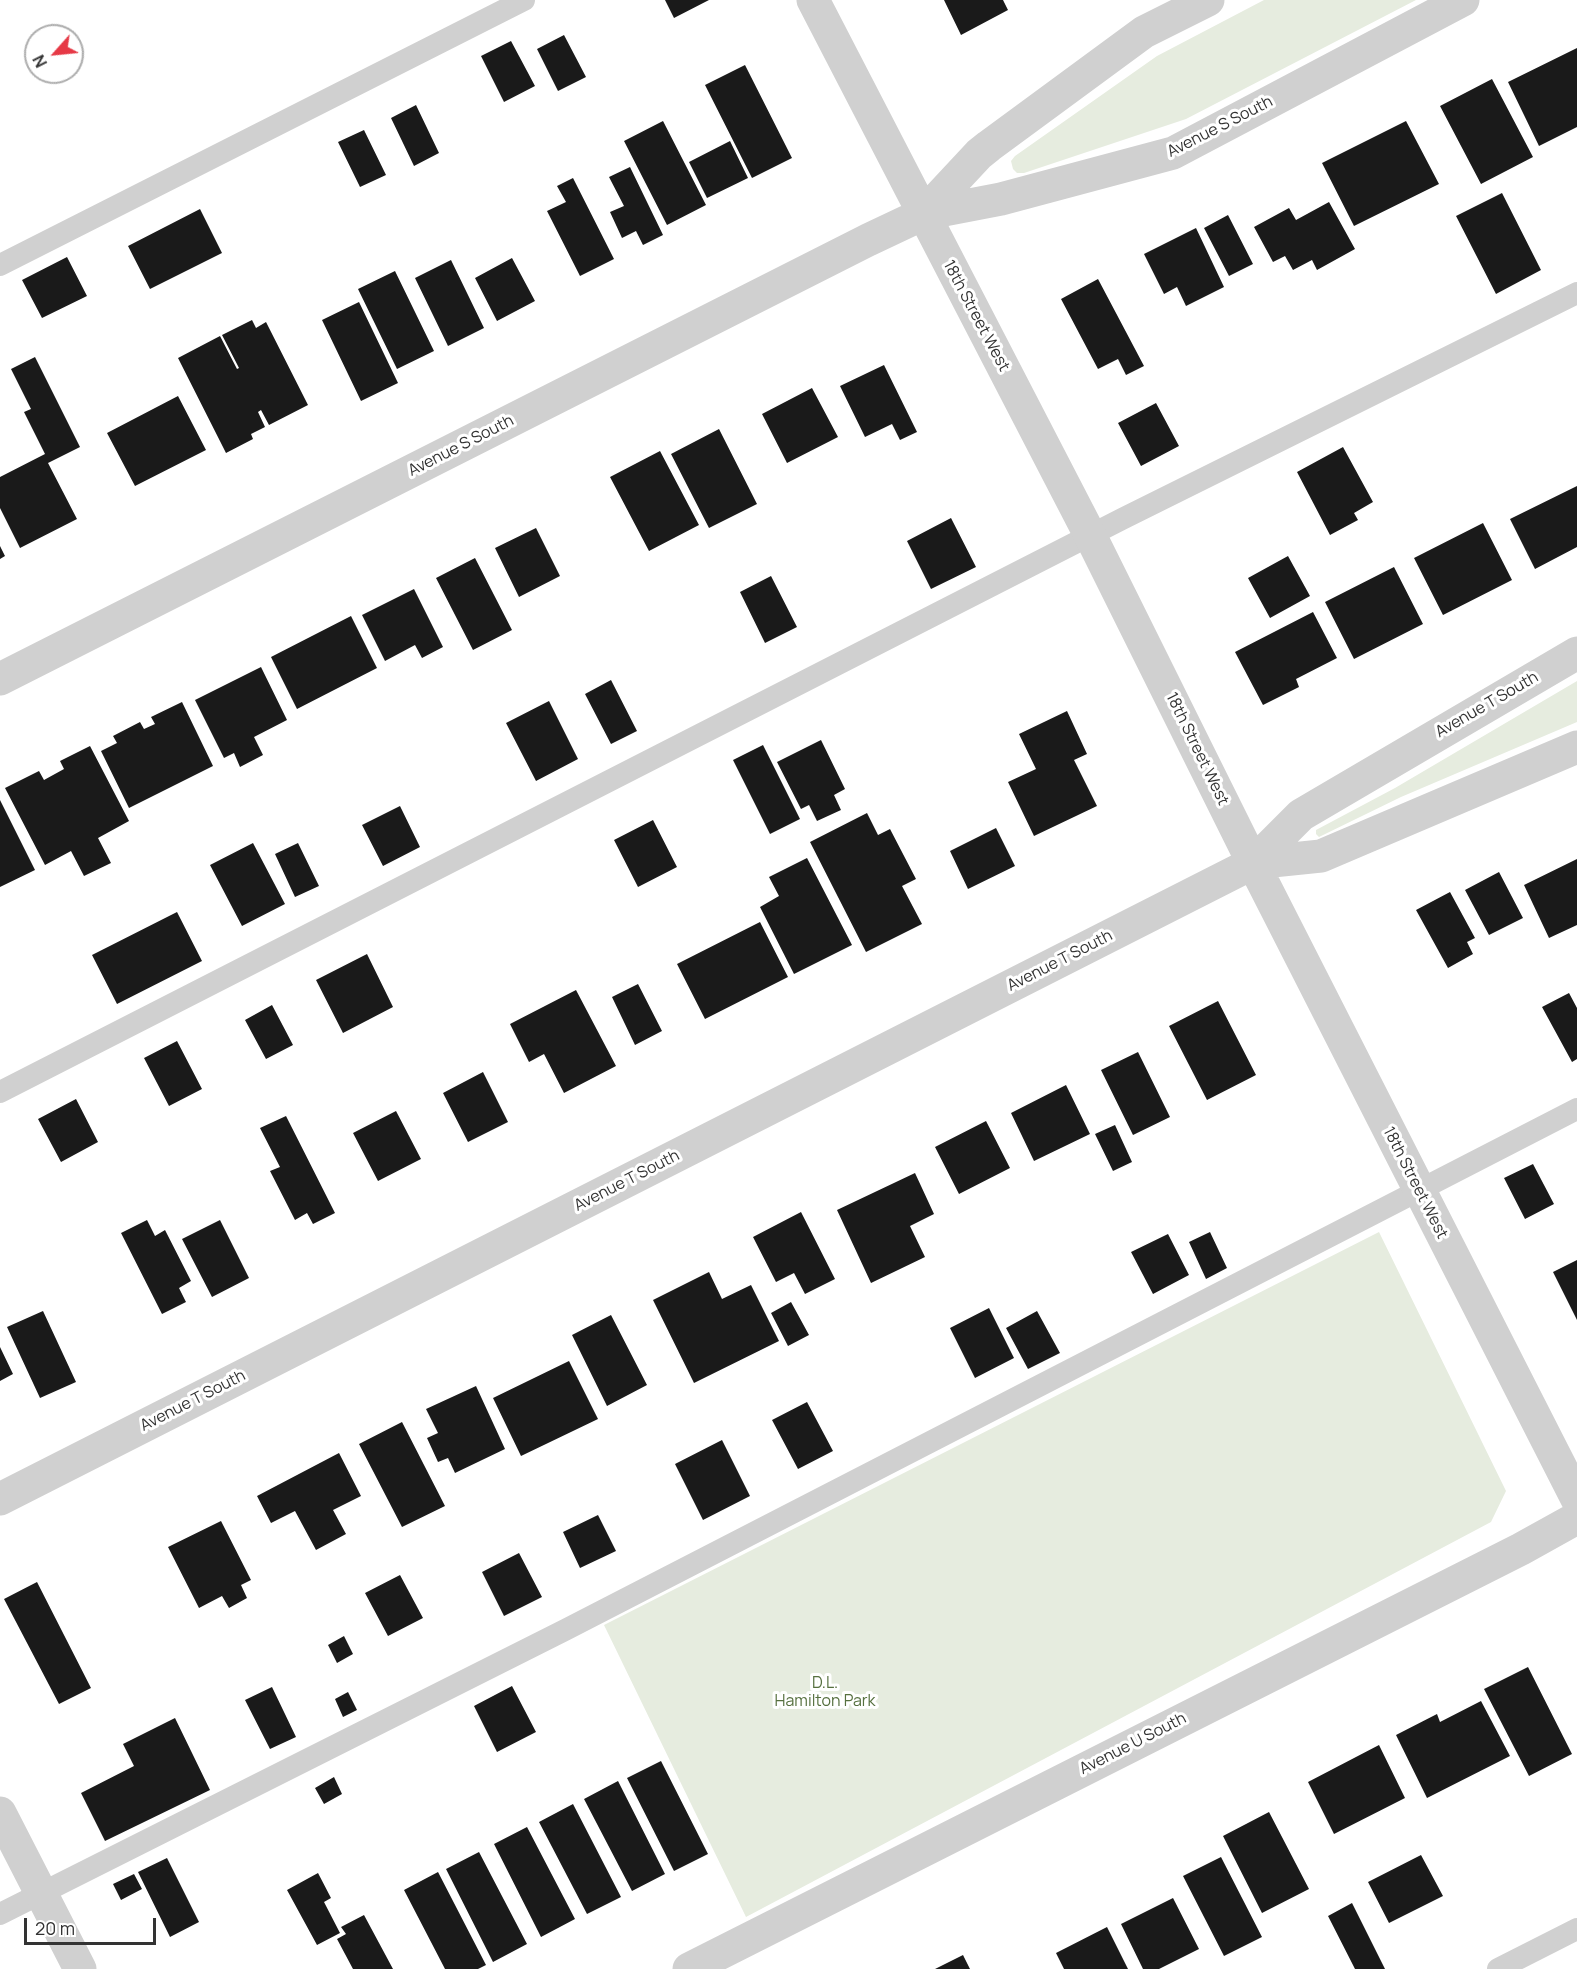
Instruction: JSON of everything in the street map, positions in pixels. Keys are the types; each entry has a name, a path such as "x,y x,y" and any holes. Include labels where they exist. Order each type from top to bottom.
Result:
{"street":[{"name":"18th Street West","path":"813,0 1090,535 1253,863 1577,1499"},
{"name":"Avenue S South","path":"923,214 989,146 1144,32 1208,0"},
{"name":"Avenue S South","path":"0,679 923,214 1001,199 1173,153 1463,0"},
{"name":"Avenue T South","path":"0,1499 1253,863 1301,815 1577,653"},
{"name":"Avenue T South","path":"1253,863 1321,856 1577,747"},
{"name":"Avenue U South","path":"689,1969 1521,1549 1577,1518"},
{"path":"0,1813 80,1969"}],"lane":[{"path":"0,266 524,0"},
{"path":"0,1092 1090,535 1577,293"},
{"path":"0,1914 575,1625 1577,1109"},
{"path":"1498,1969 1577,1929"}],"green space":[{"path":"1264,0 1416,0 1186,119 1024,173 1017,173 1013,169 1011,161 1015,156 1157,56"},
{"path":"1577,681 1577,722 1401,797 1319,837 1316,834 1316,830 1395,788"},
{"name":"D.L. Hamilton Park","path":"1379,1232 1506,1491 1491,1522 746,1917 604,1625"}],"building":[{"path":"665,0 709,0 674,18"},
{"path":"944,0 1003,0 1008,10 961,35"},
{"path":"564,35 586,77 558,91 537,49"},
{"path":"511,41 535,86 504,102 481,56"},
{"path":"1577,48 1577,127 1539,146 1508,82"},
{"path":"745,65 792,158 752,178 705,85"},
{"path":"1492,79 1533,157 1481,184 1440,106"},
{"path":"416,105 439,153 414,166 391,118"},
{"path":"663,121 706,205 667,225 624,141"},
{"path":"1406,121 1439,184 1354,226 1322,163"},
{"path":"364,130 386,175 360,187 338,142"},
{"path":"730,141 748,178 707,198 689,162"},
{"path":"630,167 663,235 643,245 636,231 622,238 610,212 624,206 609,177"},
{"path":"573,178 614,259 580,276 547,211 566,202 557,186"},
{"path":"1502,193 1541,270 1496,294 1456,216"},
{"path":"1329,202 1355,249 1317,270 1312,260 1293,270 1285,256 1273,262 1254,227 1289,208 1296,220"},
{"path":"200,209 222,253 150,289 128,246"},
{"path":"1228,215 1253,264 1229,276 1204,228"},
{"path":"1196,228 1224,287 1186,306 1177,287 1164,294 1144,254"},
{"path":"67,257 87,296 42,318 22,280"},
{"path":"512,258 535,301 497,321 475,278"},
{"path":"451,260 484,328 448,346 415,278"},
{"path":"395,271 434,351 397,369 358,289"},
{"path":"1098,279 1144,366 1126,375 1118,359 1098,369 1061,299"},
{"path":"359,302 398,383 361,401 322,320"},
{"path":"252,320 256,328 266,322 308,405 269,425 261,410 258,412 265,427 251,434 253,439 226,453 178,358 220,336 237,369 239,368 222,335"},
{"path":"35,357 80,447 48,463 77,519 20,548 0,508 0,477 45,454 24,412 31,409 11,369"},
{"path":"884,365 917,432 900,440 892,424 865,437 840,386"},
{"path":"812,388 838,437 787,463 762,414"},
{"path":"178,396 206,450 135,486 107,433"},
{"path":"1156,403 1179,446 1141,466 1118,423"},
{"path":"719,429 757,504 709,528 671,454"},
{"path":"1343,447 1373,502 1354,513 1358,520 1330,535 1297,472"},
{"path":"660,451 699,525 649,551 610,477"},
{"path":"1577,486 1577,547 1535,569 1510,519"},
{"path":"951,518 976,567 931,589 907,541"},
{"path":"1483,523 1512,580 1443,615 1414,558"},
{"path":"536,528 560,576 519,597 495,548"},
{"path":"0,546 5,556 0,559"},
{"path":"1288,556 1310,596 1270,618 1248,578"},
{"path":"475,558 512,630 473,650 436,578"},
{"path":"1394,567 1423,624 1354,659 1325,602"},
{"path":"771,576 797,627 765,643 740,592"},
{"path":"414,589 443,647 422,658 415,645 385,661 362,615"},
{"path":"1313,612 1337,658 1296,679 1299,687 1263,705 1235,652"},
{"path":"351,616 377,668 297,709 271,657"},
{"path":"261,667 287,720 254,737 263,755 240,767 234,753 224,758 195,700"},
{"path":"611,680 637,731 611,744 585,694"},
{"path":"549,701 578,759 536,781 506,723"},
{"path":"182,702 213,766 129,808 101,751 117,743 113,736 140,722 144,729 155,724 151,717"},
{"path":"1067,711 1087,754 1074,760 1097,806 1034,836 1008,782 1036,769 1019,734"},
{"path":"821,740 845,789 834,795 841,810 817,821 809,805 801,809 777,762"},
{"path":"763,745 800,819 770,834 733,760"},
{"path":"90,746 129,821 98,838 111,863 84,876 71,851 45,865 5,788 39,771 44,780 64,769 60,761"},
{"path":"0,800 35,870 0,887"},
{"path":"400,806 420,847 383,866 362,825"},
{"path":"867,813 878,835 890,829 916,879 902,886 922,924 866,952 810,842"},
{"path":"653,820 677,867 638,887 614,840"},
{"path":"996,828 1015,866 968,889 950,851"},
{"path":"253,843 285,904 242,926 210,865"},
{"path":"298,843 319,886 295,897 275,854"},
{"path":"807,858 852,945 794,974 760,907 779,896 769,877"},
{"path":"1577,859 1577,925 1549,938 1524,885"},
{"path":"1499,872 1523,918 1489,935 1465,890"},
{"path":"1450,892 1475,938 1467,942 1473,954 1448,968 1416,910"},
{"path":"177,912 202,961 117,1004 92,955"},
{"path":"760,922 788,977 705,1019 677,964"},
{"path":"367,954 393,1007 343,1033 316,980"},
{"path":"638,984 662,1031 635,1045 612,997"},
{"path":"576,990 616,1066 564,1093 544,1054 529,1062 510,1024"},
{"path":"1569,993 1577,1008 1577,1059 1572,1062 1542,1007"},
{"path":"1218,1001 1256,1075 1207,1100 1169,1026"},
{"path":"272,1005 293,1045 266,1059 245,1020"},
{"path":"177,1041 202,1089 169,1106 144,1058"},
{"path":"1138,1052 1170,1117 1133,1135 1101,1070"},
{"path":"483,1072 508,1122 468,1142 443,1093"},
{"path":"1066,1085 1090,1134 1034,1161 1011,1113"},
{"path":"76,1099 98,1142 61,1162 38,1119"},
{"path":"396,1111 421,1159 378,1181 353,1133"},
{"path":"286,1116 335,1213 313,1224 307,1213 295,1220 270,1171 280,1167 260,1128"},
{"path":"986,1121 1010,1168 959,1194 935,1147"},
{"path":"1115,1125 1132,1162 1113,1171 1095,1134"},
{"path":"1533,1164 1554,1204 1525,1219 1504,1178"},
{"path":"915,1173 934,1214 910,1226 925,1257 871,1283 837,1210"},
{"path":"801,1212 835,1279 805,1294 794,1273 776,1282 753,1237"},
{"path":"147,1220 155,1236 165,1230 191,1281 179,1288 186,1302 162,1314 121,1233"},
{"path":"220,1220 249,1278 212,1297 182,1239"},
{"path":"1210,1232 1227,1268 1206,1279 1189,1242"},
{"path":"1168,1234 1189,1275 1153,1294 1131,1252"},
{"path":"1577,1260 1577,1320 1553,1272"},
{"path":"709,1272 722,1299 751,1285 779,1341 694,1383 653,1300"},
{"path":"791,1302 809,1335 788,1346 771,1313"},
{"path":"989,1308 1014,1358 975,1378 950,1328"},
{"path":"43,1311 76,1382 40,1398 7,1327"},
{"path":"1037,1311 1060,1353 1028,1369 1006,1328"},
{"path":"611,1315 647,1385 607,1406 572,1335"},
{"path":"0,1347 13,1374 0,1381"},
{"path":"569,1361 598,1419 521,1456 493,1398"},
{"path":"476,1386 505,1449 455,1473 448,1458 438,1462 427,1438 438,1433 426,1409"},
{"path":"807,1402 833,1451 798,1469 772,1420"},
{"path":"402,1422 445,1506 402,1527 359,1444"},
{"path":"722,1440 750,1496 703,1520 675,1464"},
{"path":"339,1453 361,1496 333,1510 346,1534 316,1550 295,1511 271,1523 257,1496"},
{"path":"598,1515 616,1551 580,1568 563,1532"},
{"path":"221,1521 251,1580 241,1585 247,1598 229,1608 222,1596 199,1608 168,1547"},
{"path":"519,1553 542,1597 504,1616 482,1572"},
{"path":"400,1575 423,1618 388,1636 365,1593"},
{"path":"37,1582 91,1688 59,1704 4,1599"},
{"path":"344,1636 353,1654 337,1663 328,1645"},
{"path":"1528,1667 1572,1754 1529,1776 1484,1689"},
{"path":"512,1686 536,1732 497,1752 474,1706"},
{"path":"272,1687 296,1737 270,1749 245,1700"},
{"path":"348,1692 357,1710 343,1717 335,1699"},
{"path":"1481,1701 1510,1756 1427,1798 1396,1735 1437,1714 1440,1722"},
{"path":"175,1718 210,1790 105,1841 81,1793 134,1766 123,1744"},
{"path":"1379,1745 1405,1798 1334,1834 1308,1782"},
{"path":"661,1761 708,1854 674,1871 627,1778"},
{"path":"334,1777 342,1794 324,1804 315,1788"},
{"path":"618,1781 665,1874 632,1891 584,1799"},
{"path":"573,1804 621,1897 587,1914 539,1822"},
{"path":"1269,1812 1309,1889 1262,1913 1223,1836"},
{"path":"527,1827 575,1919 541,1937 494,1844"},
{"path":"479,1852 527,1944 493,1962 446,1869"},
{"path":"1421,1855 1443,1896 1389,1923 1368,1882"},
{"path":"1221,1857 1262,1937 1224,1956 1183,1876"},
{"path":"167,1858 199,1922 170,1937 138,1872"},
{"path":"438,1872 486,1965 478,1969 445,1969 404,1890"},
{"path":"318,1873 331,1898 324,1902 340,1933 317,1945 287,1890"},
{"path":"134,1874 142,1889 121,1900 113,1884"},
{"path":"1173,1898 1199,1949 1159,1969 1143,1969 1121,1924"},
{"path":"1352,1903 1385,1969 1355,1969 1328,1916"},
{"path":"364,1915 393,1969 353,1969 337,1939 346,1934 341,1927"},
{"path":"1107,1927 1128,1969 1064,1969 1056,1953"},
{"path":"963,1955 970,1969 935,1969"}]}
